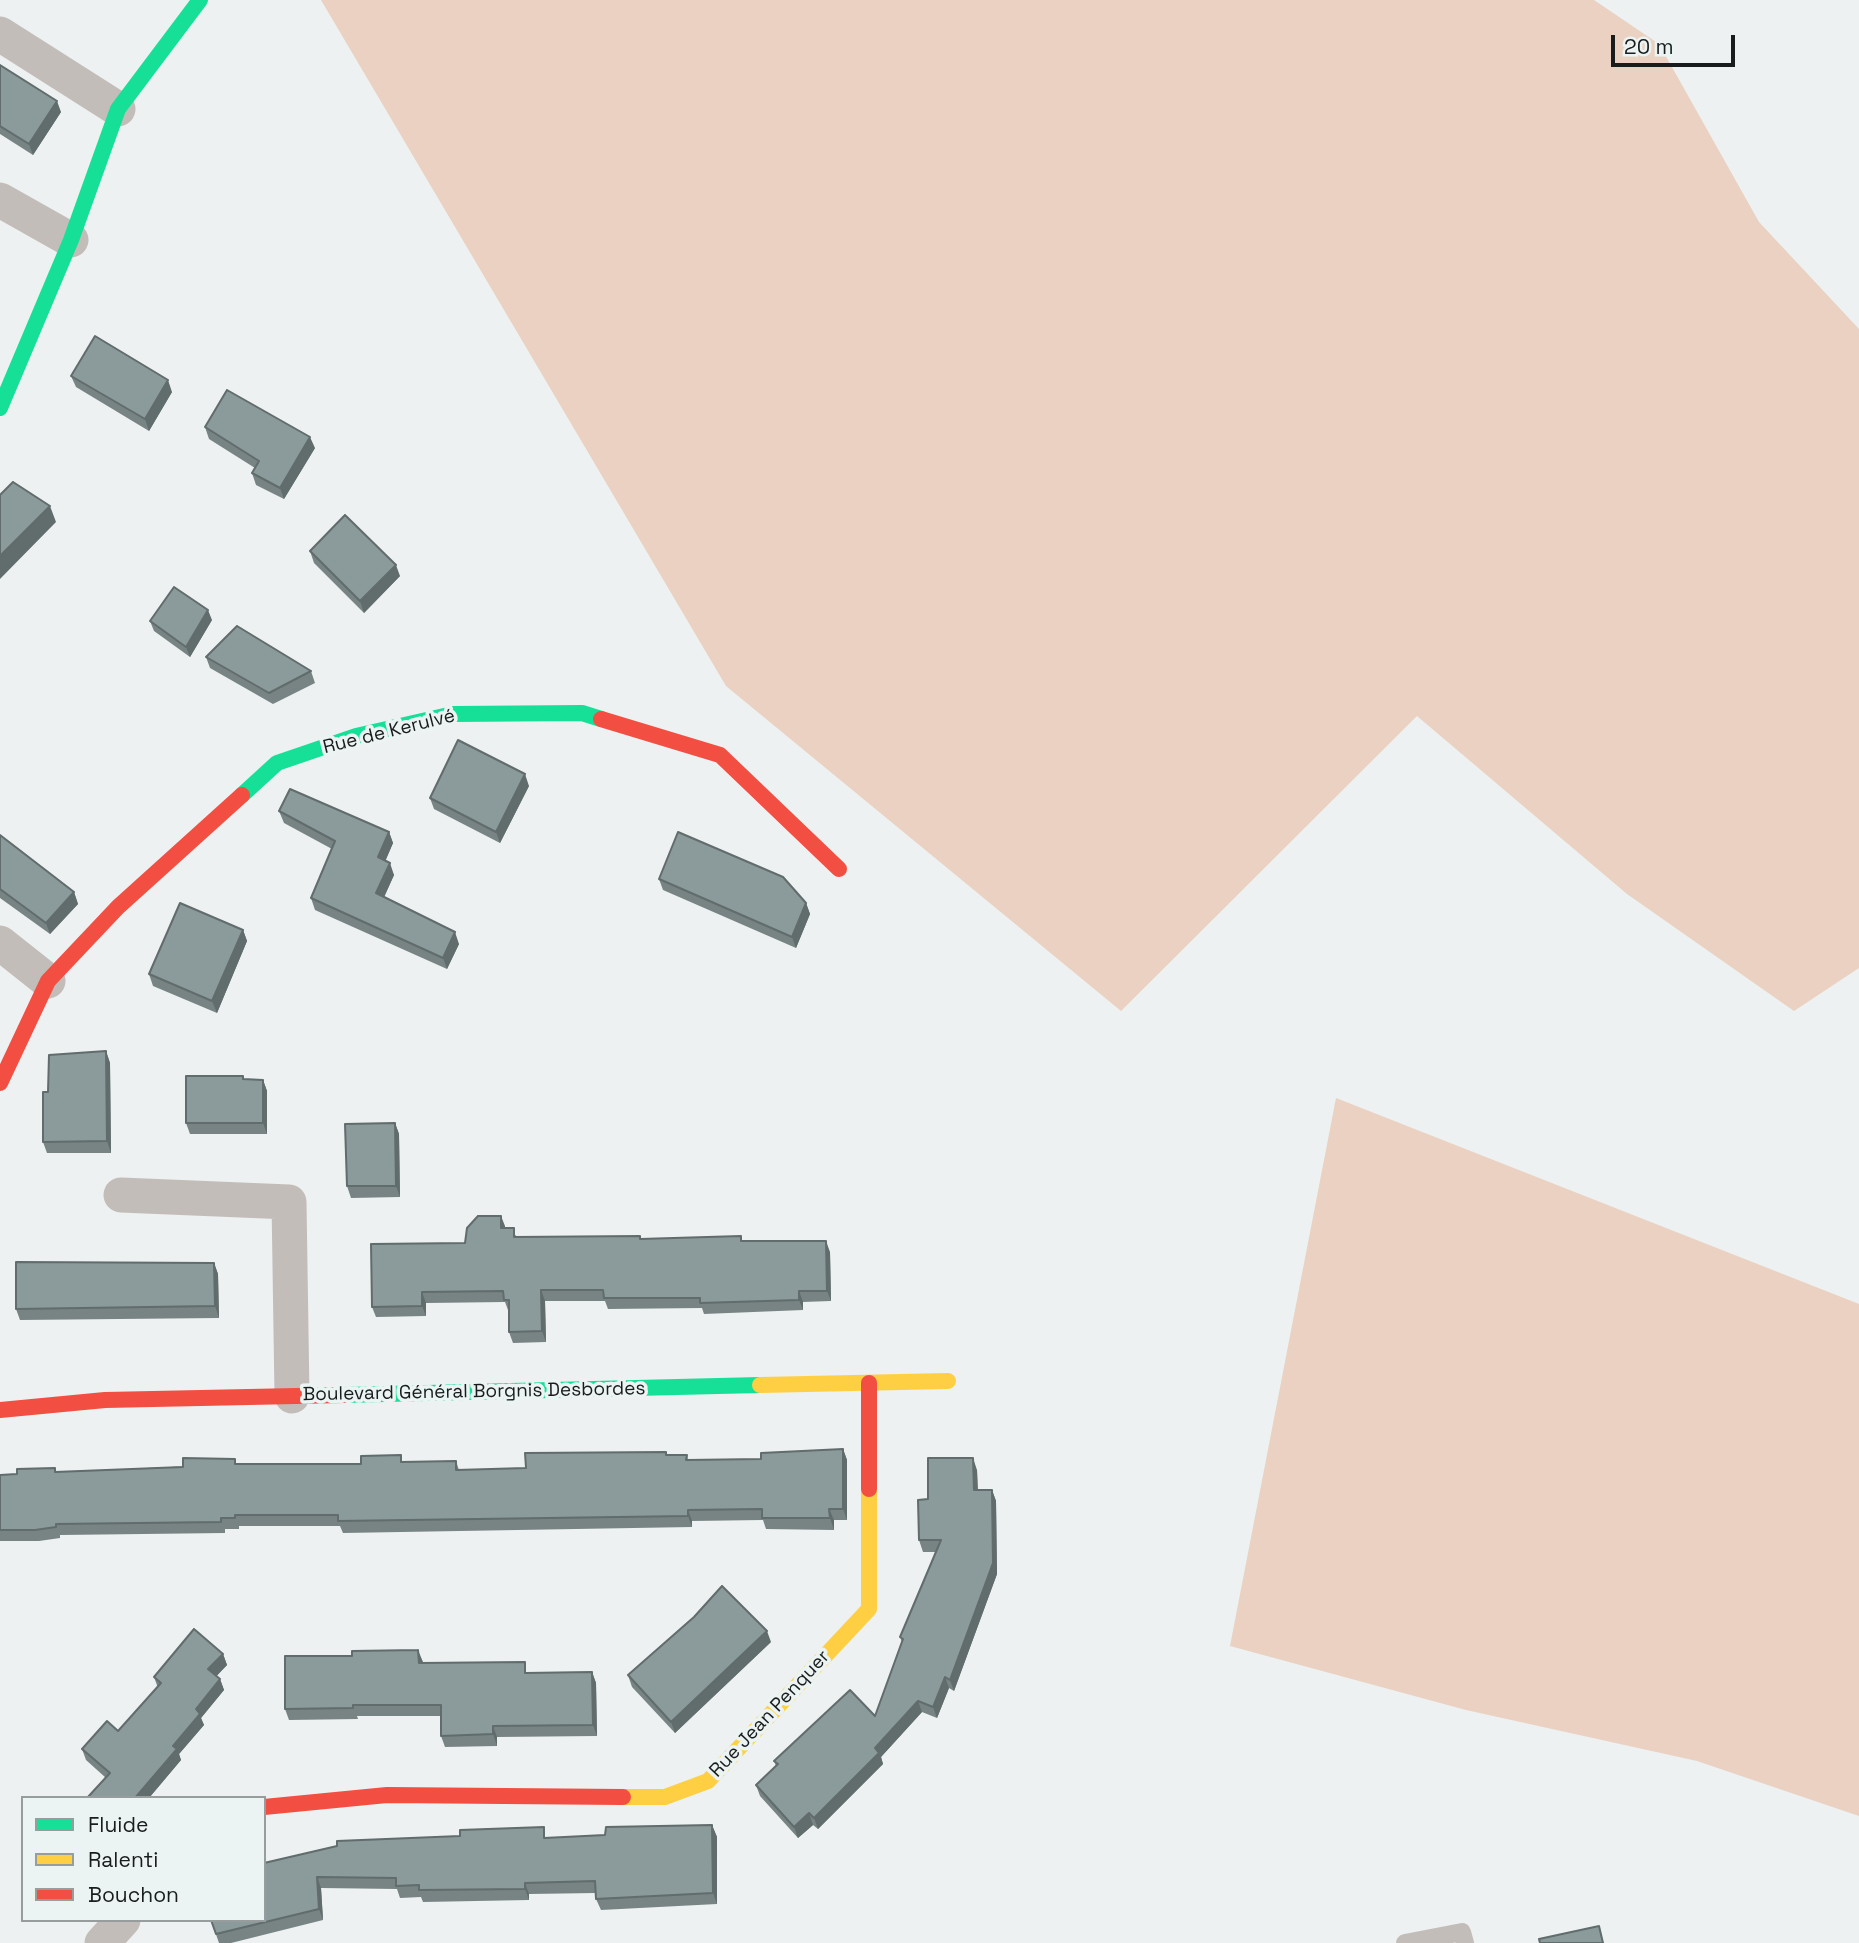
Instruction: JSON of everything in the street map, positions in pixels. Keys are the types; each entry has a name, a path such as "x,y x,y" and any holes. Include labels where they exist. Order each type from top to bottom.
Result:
{"street":[{"path":"0,408 71,240 118,109 200,0"},
{"path":"0,34 118,109"},
{"path":"0,200 71,240"},
{"name":"Rue de Kerulvé","path":"0,1083 48,981 118,907 277,763 356,736 453,714 582,713 720,755 839,869"},
{"path":"0,943 48,981"},
{"path":"121,1195 289,1202 292,1396"},
{"name":"Boulevard Général Borgnis Desbordes","path":"0,1409 105,1400 948,1381"},
{"name":"Rue Jean Penquer","path":"266,1807 387,1795 665,1797 708,1781 869,1609 869,1383"},
{"path":"102,1943 121,1922"}],"lane":[{"path":"1405,1943 1462,1932 1465,1943"}],"shaded area":[{"path":"321,0 1594,0 1659,44 1759,222 1859,329 1859,968 1794,1011 1627,894 1417,716 1121,1011 726,686"},
{"path":"1336,1098 1859,1304 1859,1816 1697,1761 1466,1710 1230,1646"}],"building":[{"path":"0,65 57,101 29,144 0,126"},
{"path":"95,336 168,380 145,419 71,376"},
{"path":"227,390 310,437 280,488 252,473 259,461 205,427"},
{"path":"13,482 50,506 0,556 0,495"},
{"path":"345,515 396,565 360,601 310,551"},
{"path":"174,587 208,610 186,647 150,621"},
{"path":"237,626 311,671 269,693 206,657"},
{"path":"458,740 525,774 496,832 430,798"},
{"path":"290,789 389,832 378,857 390,863 376,893 455,932 443,958 311,898 335,841 279,811"},
{"path":"678,832 783,877 806,903 792,937 659,879"},
{"path":"0,835 74,892 46,923 0,889"},
{"path":"180,903 243,930 212,1001 149,974"},
{"path":"106,1051 107,1141 43,1142 43,1092 48,1092 49,1055"},
{"path":"186,1076 243,1076 243,1079 263,1080 263,1123 186,1123"},
{"path":"395,1123 396,1186 347,1186 345,1124"},
{"path":"478,1216 501,1216 501,1228 514,1228 514,1237 640,1236 640,1239 741,1236 741,1241 826,1241 827,1291 799,1291 799,1300 700,1303 700,1298 604,1298 603,1290 541,1290 542,1331 509,1332 509,1300 504,1300 503,1291 422,1292 422,1306 372,1307 371,1244 465,1243 467,1228"},
{"path":"16,1262 214,1263 215,1306 16,1309"},
{"path":"843,1449 843,1509 829,1509 830,1518 762,1518 762,1509 688,1510 688,1516 338,1521 338,1515 235,1515 235,1518 221,1518 221,1522 56,1524 56,1527 35,1530 0,1530 0,1475 17,1474 17,1469 55,1468 55,1472 183,1467 183,1458 235,1459 235,1464 361,1464 361,1456 401,1455 401,1462 456,1461 456,1470 526,1468 525,1453 666,1452 666,1455 687,1455 686,1460 761,1459 761,1453"},
{"path":"928,1458 973,1458 974,1490 992,1490 993,1563 950,1680 945,1677 933,1707 918,1701 875,1748 879,1753 814,1818 809,1813 794,1827 756,1785 778,1764 774,1761 850,1690 875,1716 903,1639 900,1637 941,1540 919,1540 918,1500 928,1499"},
{"path":"722,1586 767,1631 671,1722 628,1675 694,1617"},
{"path":"194,1629 223,1654 208,1669 220,1679 196,1709 200,1714 173,1746 177,1749 137,1796 89,1796 110,1773 82,1749 107,1721 118,1731 161,1683 154,1677"},
{"path":"418,1650 419,1663 525,1662 525,1673 592,1672 593,1725 493,1726 493,1734 441,1736 441,1705 353,1705 353,1708 285,1709 285,1656 352,1656 352,1651"},
{"path":"712,1825 713,1893 596,1899 595,1881 525,1883 525,1889 419,1890 419,1885 396,1886 396,1878 317,1877 319,1909 266,1922 266,1863 337,1846 337,1841 460,1836 460,1830 544,1827 544,1838 605,1835 606,1827"},
{"path":"212,1922 265,1922 216,1934"},
{"path":"1599,1926 1603,1943 1540,1943 1539,1939"}],"traffic: fast":[{"path":"0,408 71,240 118,109 200,0"},
{"path":"242,795 277,763 356,736 453,714 582,713 601,719"},
{"path":"344,1395 760,1385"}],"traffic: slow":[{"path":"760,1385 948,1381"},
{"path":"623,1797 665,1797 708,1781 869,1609 869,1489"}],"traffic: jam":[{"path":"601,719 720,755 839,869"},
{"path":"0,1083 48,981 118,907 242,795"},
{"path":"869,1383 869,1489"},
{"path":"0,1410 105,1400 344,1395"},
{"path":"266,1807 387,1795 623,1797"}]}
